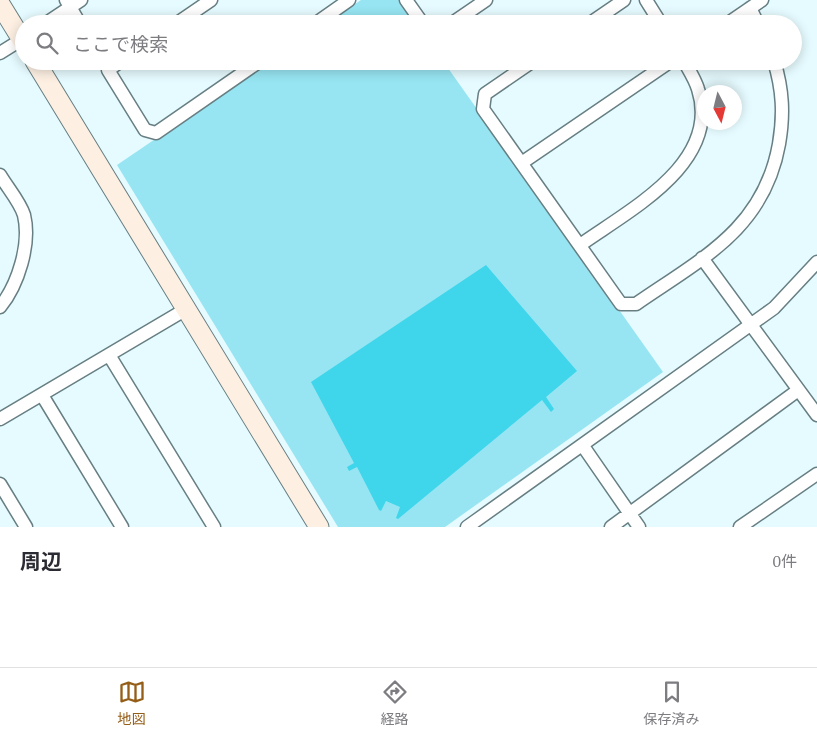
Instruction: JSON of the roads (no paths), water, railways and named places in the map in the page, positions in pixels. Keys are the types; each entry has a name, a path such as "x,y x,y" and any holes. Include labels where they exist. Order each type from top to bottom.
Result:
{"street":[{"path":"55,15 68,4 81,0"},
{"path":"189,15 211,0"},
{"path":"328,15 349,0"},
{"path":"406,0 417,15"},
{"path":"464,15 486,0"},
{"path":"602,15 624,0"},
{"path":"646,0 655,15"},
{"path":"740,15 762,0"},
{"path":"0,4 15,27"},
{"path":"68,4 75,15"},
{"path":"750,8 754,15"},
{"path":"0,53 15,45"},
{"path":"41,70 188,308 319,527"},
{"path":"108,70 145,130 156,133 247,70"},
{"path":"520,70 485,94 483,108 621,304 636,304 731,236 749,216 769,181 775,165 784,116 781,82 777,70"},
{"path":"522,162 658,70"},
{"path":"580,245 669,181 685,163 700,131 702,108 698,88 689,70"},
{"path":"0,175 24,214 25,234 18,272 7,299 0,307"},
{"path":"702,258 797,391 817,415"},
{"path":"467,527 774,308 817,262"},
{"path":"0,419 188,308"},
{"path":"110,355 214,527"},
{"path":"611,527 797,391"},
{"path":"42,395 122,527"},
{"path":"583,446 639,527"},
{"path":"740,527 817,474"},
{"path":"0,484 26,527"}]}
